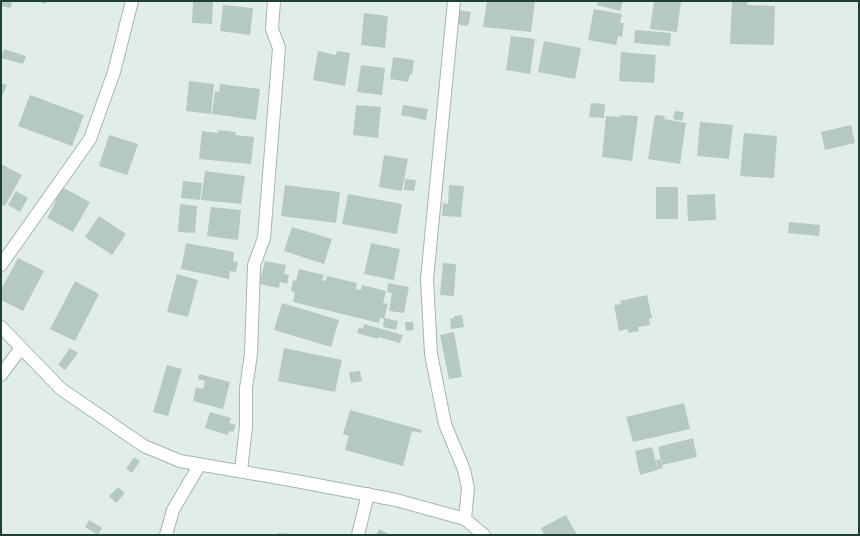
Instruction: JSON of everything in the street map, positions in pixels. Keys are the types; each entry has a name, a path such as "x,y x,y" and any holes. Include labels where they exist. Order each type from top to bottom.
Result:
{"street":[{"path":"1,265 90,139 114,72 132,1"},
{"path":"241,471 246,426 246,388 250,354 254,265 264,238 279,48 272,29 274,1"},
{"path":"454,1 427,279 431,354 446,424 464,470 468,488 465,519"},
{"path":"1,327 60,389 144,446 180,461 396,500 465,519 484,535"},
{"path":"1,375 21,348"},
{"path":"166,535 173,510 200,464"},
{"path":"358,535 368,494"}],"building":[{"path":"1,1 12,1 11,8 1,6"},
{"path":"37,1 47,1 46,4"},
{"path":"193,1 213,1 212,24 192,23"},
{"path":"487,1 535,1 531,32 483,27"},
{"path":"598,1 623,1 620,11 597,5"},
{"path":"654,1 681,1 677,32 650,29"},
{"path":"732,1 748,1 747,5 775,6 774,45 730,44"},
{"path":"223,5 253,8 250,35 220,31"},
{"path":"594,9 622,14 620,23 624,23 622,37 618,36 616,45 588,40"},
{"path":"459,10 471,12 468,26 457,24"},
{"path":"364,13 388,16 385,48 361,45"},
{"path":"635,30 671,33 670,46 634,43"},
{"path":"511,36 535,39 530,74 506,70"},
{"path":"544,41 581,48 575,79 538,72"},
{"path":"4,49 26,56 23,64 1,58"},
{"path":"318,51 336,55 337,51 350,53 345,86 313,80"},
{"path":"621,52 656,55 654,83 619,81"},
{"path":"393,57 414,60 412,75 410,74 408,82 390,79"},
{"path":"361,65 385,68 382,95 357,92"},
{"path":"189,81 214,84 211,114 186,111"},
{"path":"1,83 7,85 2,96 1,95"},
{"path":"220,84 260,89 256,120 212,114 215,91 219,92"},
{"path":"30,95 84,115 72,146 18,126"},
{"path":"591,103 605,104 604,118 589,117"},
{"path":"356,105 381,107 378,138 353,135"},
{"path":"403,105 428,109 426,120 401,115"},
{"path":"675,111 684,112 682,121 673,119"},
{"path":"621,115 638,116 632,161 602,157 606,116 620,117"},
{"path":"655,115 665,116 664,119 686,123 680,164 648,159"},
{"path":"700,122 733,125 729,159 697,156"},
{"path":"851,125 855,143 825,150 821,132"},
{"path":"218,130 236,132 235,135 254,137 251,164 199,159 202,131 218,133"},
{"path":"744,133 777,136 774,178 740,176"},
{"path":"109,135 138,144 127,175 99,166"},
{"path":"384,155 408,159 402,191 379,187"},
{"path":"1,164 22,175 5,206 1,204"},
{"path":"205,171 245,176 241,204 201,200"},
{"path":"405,179 416,180 414,191 404,190"},
{"path":"183,181 202,183 200,200 181,198"},
{"path":"285,185 340,192 336,223 281,216"},
{"path":"449,185 464,186 461,217 442,216 443,203 448,204"},
{"path":"60,186 90,202 73,232 47,218 56,201 53,200"},
{"path":"656,187 678,187 678,219 656,219"},
{"path":"16,191 28,198 20,212 8,205"},
{"path":"348,194 402,204 397,234 342,224"},
{"path":"715,194 716,220 688,221 687,195"},
{"path":"180,204 197,206 195,233 178,232"},
{"path":"211,207 241,210 238,240 207,236"},
{"path":"99,216 126,234 112,255 85,237"},
{"path":"789,222 820,225 819,236 788,233"},
{"path":"292,227 332,239 324,264 284,251"},
{"path":"186,243 234,252 233,261 238,262 236,272 230,271 229,279 181,269"},
{"path":"371,243 400,249 394,280 364,274"},
{"path":"18,258 44,271 23,311 1,300 1,290"},
{"path":"265,261 286,265 284,274 289,275 287,284 280,282 279,288 259,284"},
{"path":"443,263 456,264 454,296 440,295"},
{"path":"299,269 324,275 322,280 326,281 327,276 357,283 356,289 361,290 362,285 386,291 383,303 388,304 384,319 380,318 379,323 293,302 295,292 291,291 293,280 296,281"},
{"path":"177,274 198,280 188,317 167,312"},
{"path":"75,281 99,294 75,341 50,329"},
{"path":"388,283 409,287 404,313 389,311 392,293 387,292"},
{"path":"647,295 652,318 649,319 650,325 638,327 639,331 628,333 628,329 619,331 614,305 621,304 620,301"},
{"path":"282,303 339,320 331,347 274,330"},
{"path":"462,315 464,327 451,329 450,319 454,318 454,316"},
{"path":"384,318 398,321 396,330 383,327"},
{"path":"405,322 413,322 414,330 406,331"},
{"path":"364,324 403,335 400,343 357,333 359,327 363,329"},
{"path":"454,332 462,377 449,379 440,335"},
{"path":"70,348 78,353 65,370 58,365"},
{"path":"284,348 342,360 335,392 278,381"},
{"path":"167,365 182,369 168,416 153,412"},
{"path":"360,371 362,381 351,383 349,372"},
{"path":"199,374 230,382 223,409 193,401 196,387 203,389 205,381 198,379"},
{"path":"684,403 690,429 633,442 626,417"},
{"path":"350,410 422,430 421,433 412,431 403,466 345,450 349,436 343,434"},
{"path":"210,412 231,418 229,423 236,425 233,432 229,431 228,435 205,428"},
{"path":"693,438 697,457 662,465 658,447"},
{"path":"652,447 658,470 640,475 635,451"},
{"path":"134,457 140,461 132,473 126,469"},
{"path":"660,459 663,468 658,469 656,460"},
{"path":"118,487 125,493 116,503 109,496"},
{"path":"566,515 577,535 544,535 541,528"},
{"path":"89,520 102,528 98,535 85,527"},
{"path":"379,529 390,535 376,535"},
{"path":"278,533 293,534 293,535 278,535"}]}
